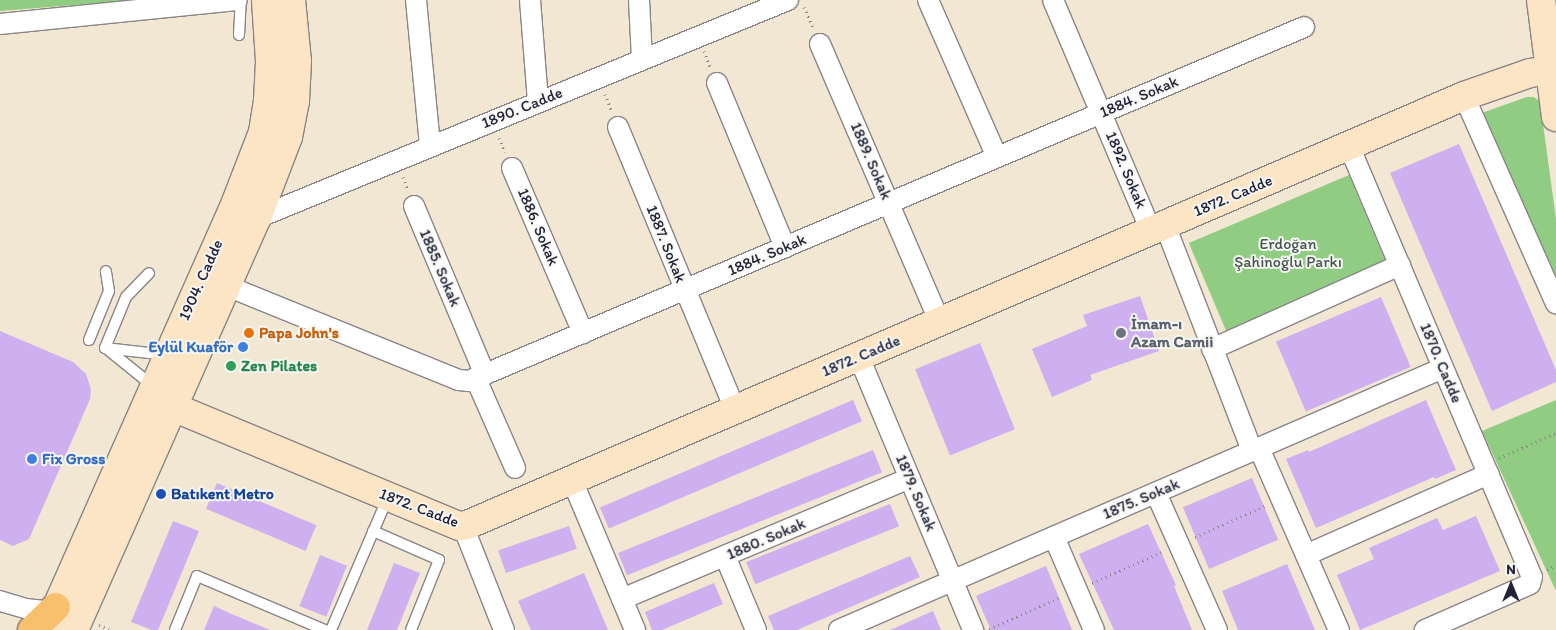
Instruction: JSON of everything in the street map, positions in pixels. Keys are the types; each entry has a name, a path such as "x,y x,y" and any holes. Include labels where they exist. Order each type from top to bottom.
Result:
{"main road":[{"path":"32,630 51,618"}],"street":[{"path":"0,24 239,0"},
{"name":"1904. Cadde","path":"51,618 236,202 263,132 270,61 266,0"},
{"name":"1904. Cadde","path":"74,630 257,218 288,137 295,101 296,61 291,0"},
{"path":"416,0 430,146"},
{"path":"530,0 538,102"},
{"path":"639,0 642,59"},
{"name":"1890. Cadde","path":"257,218 698,37 760,6 788,0"},
{"path":"928,0 997,158"},
{"name":"1892. Sokak","path":"1052,0 1101,113 1158,228 1255,450 1281,498 1339,630"},
{"path":"1541,0 1553,70 1556,117"},
{"name":"1884. Sokak","path":"226,286 459,380 480,377 1304,27"},
{"name":"1889. Sokak","path":"820,44 940,322"},
{"name":"1872. Cadde","path":"173,407 463,526 1464,96 1530,73 1553,70"},
{"path":"717,83 786,247"},
{"path":"1464,96 1556,304"},
{"name":"1887. Sokak","path":"618,127 735,410"},
{"name":"1870. Cadde","path":"1349,146 1532,577 1530,584 1426,630"},
{"name":"1886. Sokak","path":"512,168 583,334"},
{"name":"1885. Sokak","path":"414,206 515,468"},
{"path":"1212,349 1400,265"},
{"name":"1879. Sokak","path":"859,356 973,630"},
{"name":"1875. Sokak","path":"840,630 1443,368"},
{"path":"1306,555 1487,469"},
{"name":"1880. Sokak","path":"622,599 910,478"},
{"path":"572,480 635,630"},
{"path":"1156,493 1217,630"},
{"path":"463,526 504,630"},
{"path":"1054,537 1094,630"},
{"path":"725,556 756,630"}],"lane":[{"path":"239,0 239,35"},
{"path":"89,340 109,291 106,271"},
{"path":"106,348 126,297 149,273"},
{"path":"106,348 168,356"},
{"path":"106,348 154,387"},
{"path":"331,630 388,496"},
{"path":"373,531 439,560 411,630"},
{"path":"175,630 197,576 325,630"},
{"path":"0,596 26,604 51,618"},
{"path":"0,606 51,618"}],"path":[{"path":"801,0 820,44"},
{"path":"698,37 717,83"},
{"path":"598,78 618,127"},
{"name":"1886. Sokak","path":"492,121 512,168"},
{"path":"396,160 414,206"},
{"path":"1487,469 1556,433"},
{"path":"987,630 1281,498"}],"green space":[{"path":"0,0 137,0 0,11"},
{"path":"1527,97 1534,97 1540,102 1556,219 1556,294 1476,115"},
{"name":"Erdoğan Şahinoğlu Parkı","path":"1349,175 1387,264 1227,332 1189,243"},
{"path":"1556,400 1556,591 1482,431"}],"building":[{"path":"1459,144 1556,370 1556,382 1492,411 1390,173"},
{"path":"1140,296 1159,351 1090,375 1092,380 1052,397 1032,349 1087,326 1083,315"},
{"path":"1381,297 1411,367 1306,412 1276,342"},
{"name":"Fix Gross","path":"0,331 73,362 86,374 91,390 90,399 29,539 13,546 0,540"},
{"path":"980,343 1015,429 950,455 915,369"},
{"path":"853,400 862,421 609,529 600,507"},
{"path":"1426,400 1456,470 1435,479 1434,477 1316,528 1286,459 1308,450 1309,452"},
{"path":"873,450 882,472 627,575 618,553"},
{"path":"1252,478 1278,540 1209,569 1183,507"},
{"path":"217,483 316,525 305,551 206,509"},
{"path":"890,504 899,526 755,584 746,562"},
{"path":"1476,516 1500,571 1360,630 1337,575 1374,559 1369,548 1437,518 1443,530"},
{"path":"173,521 199,531 158,630 152,630 131,622"},
{"path":"1148,524 1176,585 1174,586 1192,630 1114,630 1079,554"},
{"path":"569,526 577,549 506,573 498,550"},
{"path":"320,555 347,566 326,617 299,606"},
{"path":"910,556 920,577 797,630 774,630 768,616"},
{"path":"394,563 420,573 397,630 367,630"},
{"path":"1287,564 1315,630 1238,630 1222,591"},
{"path":"1046,566 1072,630 991,630 976,596"},
{"path":"584,573 608,630 531,630 518,601"},
{"path":"714,583 723,604 662,630 652,630 645,612"},
{"path":"214,606 234,615 270,630 204,630"},
{"path":"933,611 941,630 890,630"}],"place":[{"name":"Papa John's","path":"249,333"},
{"name":"İmam-ı Azam Camii","path":"1121,333"},
{"name":"Eylül Kuaför","path":"243,347"},
{"name":"Zen Pilates","path":"231,366"},
{"name":"Fix Gross","path":"32,459"},
{"name":"Batıkent Metro","path":"161,494"}]}
